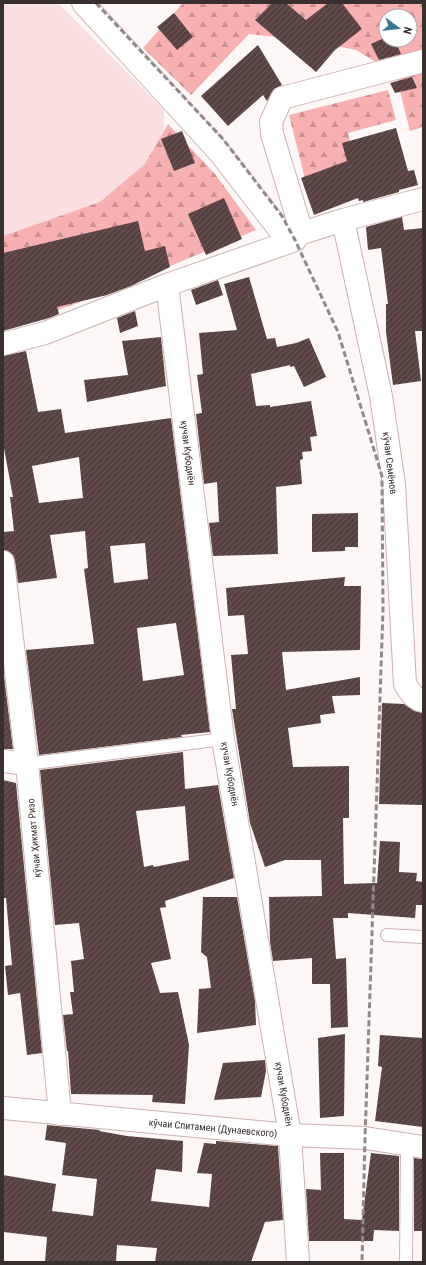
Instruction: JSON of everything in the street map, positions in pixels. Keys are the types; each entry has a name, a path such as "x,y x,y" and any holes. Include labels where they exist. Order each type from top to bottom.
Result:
{"street":[{"path":"82,3 219,152 295,238"},
{"path":"295,238 272,134 271,122 282,98 423,61"},
{"path":"3,344 45,332 167,285 295,240 295,238 343,220 423,199"},
{"name":"кӯчаи Семёнов","path":"343,220 381,396 394,484 405,684 410,693 418,700 423,701"},
{"name":"кучаи Кубодиён","path":"167,285 224,739 290,1135 298,1262"},
{"name":"кӯчаи Ҳикмат Ризо","path":"3,562 27,764 60,1114"},
{"path":"3,761 27,764"},
{"name":"кӯчаи Спитамен (Дунаевского)","path":"3,1108 290,1135 365,1138 415,1146"}],"lane":[{"path":"27,764 224,739"},
{"path":"387,935 423,937"},
{"path":"406,1262 415,1146"}],"shaded area":[{"path":"3,3 58,3 164,110 161,207 3,236"}],"green space":[{"path":"183,3 423,3 423,54 386,68 356,50 312,41 249,34 191,95 143,48"},
{"path":"423,73 423,127 410,131 397,79"},
{"path":"388,90 396,120 348,133 358,169 306,183 289,115"},
{"path":"168,124 215,174 256,230 106,293 46,314 3,322 3,236 100,202 145,164"}],"building":[{"path":"272,3 286,3 306,20 328,3 342,3 362,29 335,50 316,72 255,20"},
{"path":"174,13 193,37 177,50 157,27"},
{"path":"378,41 378,48 398,48 401,54 379,60 371,44"},
{"path":"258,45 282,85 274,89 267,101 263,95 228,126 201,96"},
{"path":"412,77 417,88 395,93 390,83"},
{"path":"396,128 408,171 414,170 418,185 363,202 363,200 359,201 358,198 314,215 301,178 347,161 342,143"},
{"path":"182,131 195,163 174,171 161,139"},
{"path":"224,198 242,239 206,255 188,214"},
{"path":"402,217 404,230 423,228 423,331 415,331 421,381 393,385 386,332 386,304 388,304 381,248 368,250 366,227"},
{"path":"138,221 145,251 165,246 170,267 131,286 107,295 57,307 59,314 49,318 3,331 3,253"},
{"path":"249,277 267,339 275,338 277,347 296,343 309,338 326,377 304,387 294,366 290,367 290,365 251,374 256,406 270,405 270,407 311,401 317,436 310,437 312,451 302,452 303,459 300,460 302,484 276,487 278,554 213,556 209,523 219,522 217,482 204,484 196,414 202,413 197,375 203,374 199,333 237,330 224,284"},
{"path":"218,280 223,295 196,305 191,290"},
{"path":"135,311 138,326 120,333 117,318"},
{"path":"161,337 166,386 87,402 84,380 128,375 122,341"},
{"path":"26,351 38,412 61,409 65,433 171,418 210,732 181,735 182,737 39,755 26,650 94,644 84,569 88,568 85,531 50,535 57,578 18,583 13,555 8,551 3,550 3,532 14,531 10,497 13,497 3,443 3,356","holes":["79,457 83,498 39,503 32,466","145,543 148,579 114,583 110,546","176,623 184,675 143,681 137,628"]},
{"path":"358,513 358,547 345,547 345,551 312,552 312,514"},
{"path":"345,577 344,586 361,586 360,650 282,652 286,690 360,677 360,695 332,696 335,713 320,715 321,723 288,728 293,767 349,766 349,818 343,818 344,884 377,883 380,841 400,842 399,872 417,873 416,881 423,882 423,905 416,905 415,918 348,913 348,918 333,918 336,959 346,958 348,1027 331,1028 330,984 312,984 312,958 273,961 270,942 269,897 322,896 321,860 285,860 265,867 250,823 232,709 236,709 231,655 248,654 244,615 228,616 226,588"},
{"path":"3,668 13,749 3,749"},
{"path":"382,703 404,704 414,711 423,713 423,805 379,804"},
{"path":"183,752 185,789 218,785 234,878 165,901 166,907 160,908 171,959 151,963 160,993 178,992 189,1045 185,1104 152,1102 153,1095 71,1094 68,1051 63,1015 73,1014 70,992 74,992 71,961 84,959 79,923 55,925 40,770","holes":["185,806 189,860 154,867 153,865 144,867 136,811"]},
{"path":"3,780 16,783 42,1053 27,1055 20,993 8,995 5,966 12,965 6,898 3,898"},
{"path":"203,897 237,897 255,1001 256,1025 197,1033 199,989 211,988 207,957 201,952"},
{"path":"345,1034 344,1116 320,1118 318,1038"},
{"path":"380,1035 423,1038 423,1127 375,1121 382,1067 378,1066"},
{"path":"265,1060 266,1071 261,1097 214,1100 223,1063"},
{"path":"47,1125 100,1130 99,1131 127,1136 183,1141 182,1172 156,1169 151,1201 209,1207 212,1174 197,1173 204,1143 216,1144 216,1141 278,1146 283,1220 265,1222 251,1262 155,1262 157,1248 117,1245 116,1262 45,1262 47,1237 3,1232 3,1175 56,1184 52,1211 93,1216 97,1179 62,1175 66,1143 45,1140"},
{"path":"320,1153 344,1153 344,1219 362,1220 371,1153 399,1156 399,1231 374,1230 373,1241 309,1241 306,1189 321,1190"},
{"path":"414,1158 423,1159 423,1231 414,1231"}],"railway":[{"path":"96,3 223,139 282,216 295,240 338,332 382,476 383,610 362,1262"}]}
